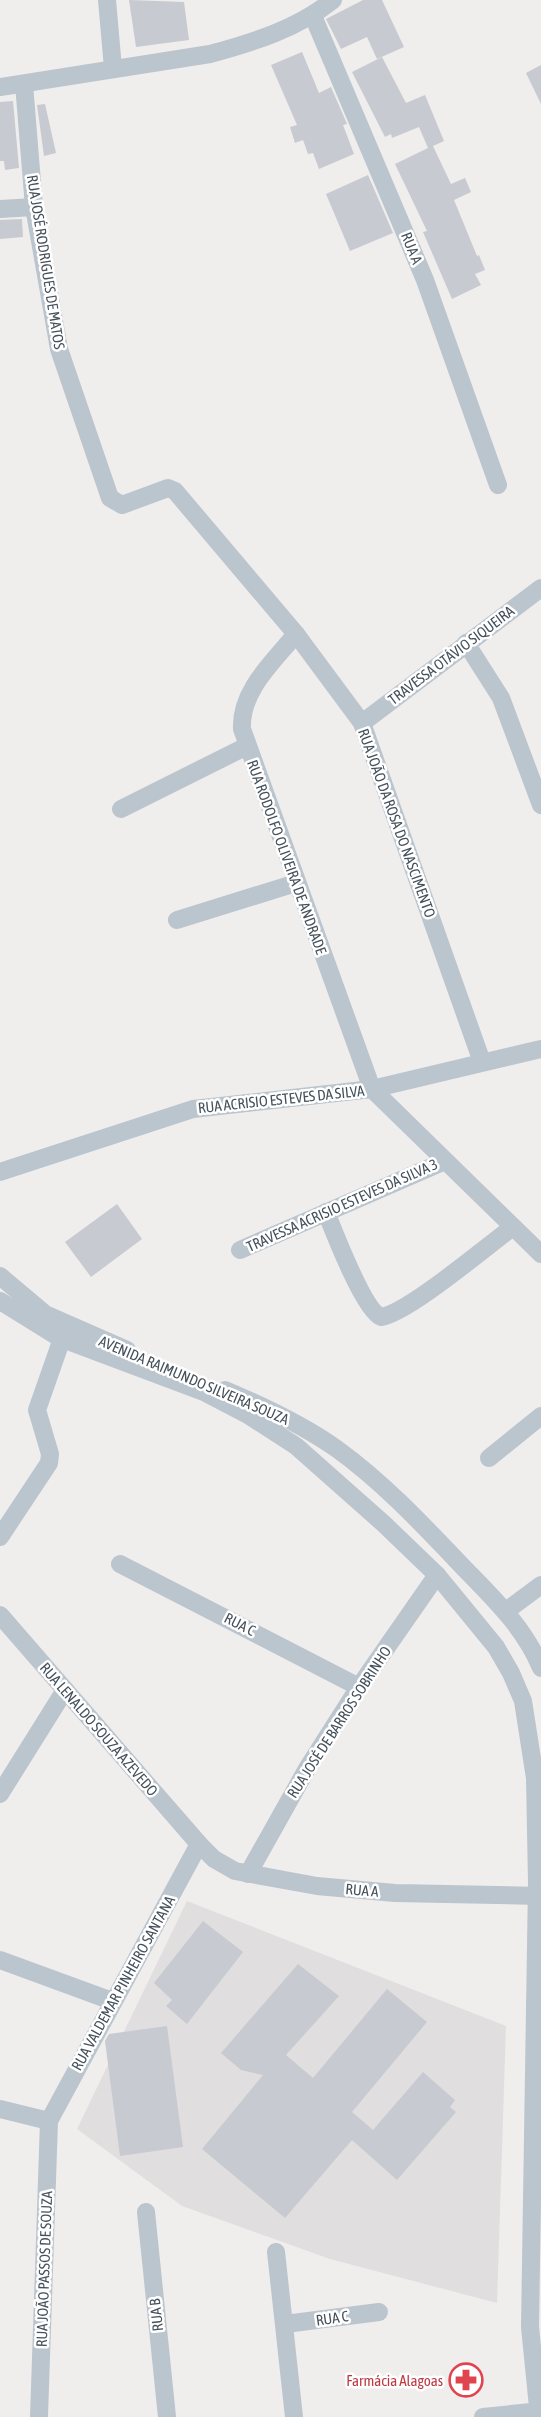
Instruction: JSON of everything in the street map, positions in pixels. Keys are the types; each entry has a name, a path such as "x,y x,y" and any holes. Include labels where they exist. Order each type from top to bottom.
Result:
{"street":[{"path":"107,0 113,68"},
{"path":"0,87 233,48 313,16 333,0"},
{"name":"RUA A","path":"313,16 424,280 498,485"},
{"name":"RUA JOSÉ RODRIGUES DE MATOS","path":"24,84 34,207 59,349 110,498 122,505 168,488 179,495"},
{"path":"0,209 34,207"},
{"name":"RUA JOÃO DA ROSA DO NASCIMENTO","path":"179,495 296,634 362,723 482,1062"},
{"name":"TRAVESSA OTÁVIO SIQUEIRA","path":"362,723 541,588"},
{"name":"RUA RODOLFO OLIVEIRA DE ANDRADE","path":"296,634 257,681 244,706 242,729 372,1089"},
{"path":"466,643 501,698 541,805"},
{"path":"121,809 247,746"},
{"path":"177,920 296,883"},
{"path":"372,1089 541,1049"},
{"name":"RUA ACRISIO ESTEVES DA SILVA","path":"0,1172 193,1109 372,1089 541,1254"},
{"name":"TRAVESSA ACRISIO ESTEVES DA SILVA 3","path":"240,1250 445,1161"},
{"path":"326,1212 363,1293 374,1312 381,1317 392,1314 413,1301 513,1227"},
{"name":"AVENIDA RAIMUNDO SILVEIRA SOUZA","path":"3,1284 45,1314 64,1332 229,1392 278,1414 337,1449 367,1473 424,1526 506,1611 526,1640 541,1668"},
{"name":"AVENIDA RAIMUNDO SILVEIRA SOUZA","path":"0,1301 64,1332 204,1392 273,1430 325,1470 437,1575 496,1647 523,1701 535,1778 539,1896 530,2327 540,2413"},
{"path":"0,1537 49,1462 50,1454 37,1410 64,1332"},
{"path":"489,1458 541,1416"},
{"name":"RUA C","path":"120,1564 359,1687"},
{"name":"RUA JOSÉ DE BARROS SOBRINHO","path":"248,1874 308,1767 359,1687 437,1575"},
{"path":"506,1611 541,1585"},
{"name":"RUA LENALDO SOUZA AZEVEDO","path":"0,1615 199,1844"},
{"path":"0,1794 65,1690"},
{"name":"RUA A","path":"199,1844 224,1866 248,1874 316,1886 395,1893 539,1896"},
{"name":"RUA VALDEMAR PINHEIRO SANTANA","path":"48,2121 199,1844"},
{"path":"0,1960 112,2001"},
{"path":"0,2109 48,2121"},
{"name":"RUA JOÃO PASSOS DE SOUZA","path":"39,2417 48,2121"},
{"name":"RUA B","path":"146,2212 167,2417"},
{"path":"276,2252 294,2417"},
{"name":"RUA C","path":"285,2324 379,2312"},
{"path":"483,2417 540,2413"}],"shaded area":[{"path":"187,1901 506,2026 497,2303 330,2259 182,2206 77,2129"}],"building":[{"path":"129,0 184,2 189,40 136,47"},
{"path":"363,0 382,0 404,47 377,59 367,37 341,49 326,19"},
{"path":"302,52 319,93 331,87 347,124 343,125 354,154 319,169 313,153 308,154 303,140 295,143 290,127 297,125 271,65"},
{"path":"382,57 406,103 425,95 444,141 433,146 451,184 465,178 471,192 454,200 485,270 475,274 481,285 452,299 423,232 427,231 395,164 428,148 419,127 392,138 391,134 385,137 352,72"},
{"path":"541,65 541,104 526,73"},
{"path":"13,101 19,168 5,170 4,161 0,161 0,102"},
{"path":"45,104 56,153 44,156 37,105"},
{"path":"368,175 393,233 350,251 326,194"},
{"path":"22,219 23,237 0,239 0,220"},
{"path":"117,1204 142,1239 91,1277 65,1242"},
{"path":"203,1921 243,1952 187,2024 166,2006 172,2000 154,1983"},
{"path":"298,1964 339,1996 286,2055 313,2078 387,1989 427,2022 352,2112 373,2130 423,2072 455,2100 450,2107 456,2112 397,2180 352,2140 285,2218 202,2149 263,2075 241,2070 221,2053"},
{"path":"167,2026 183,2147 120,2156 105,2041 109,2034"}],"place":[{"name":"Farmácia Alagoas","path":"466,2380"}]}
